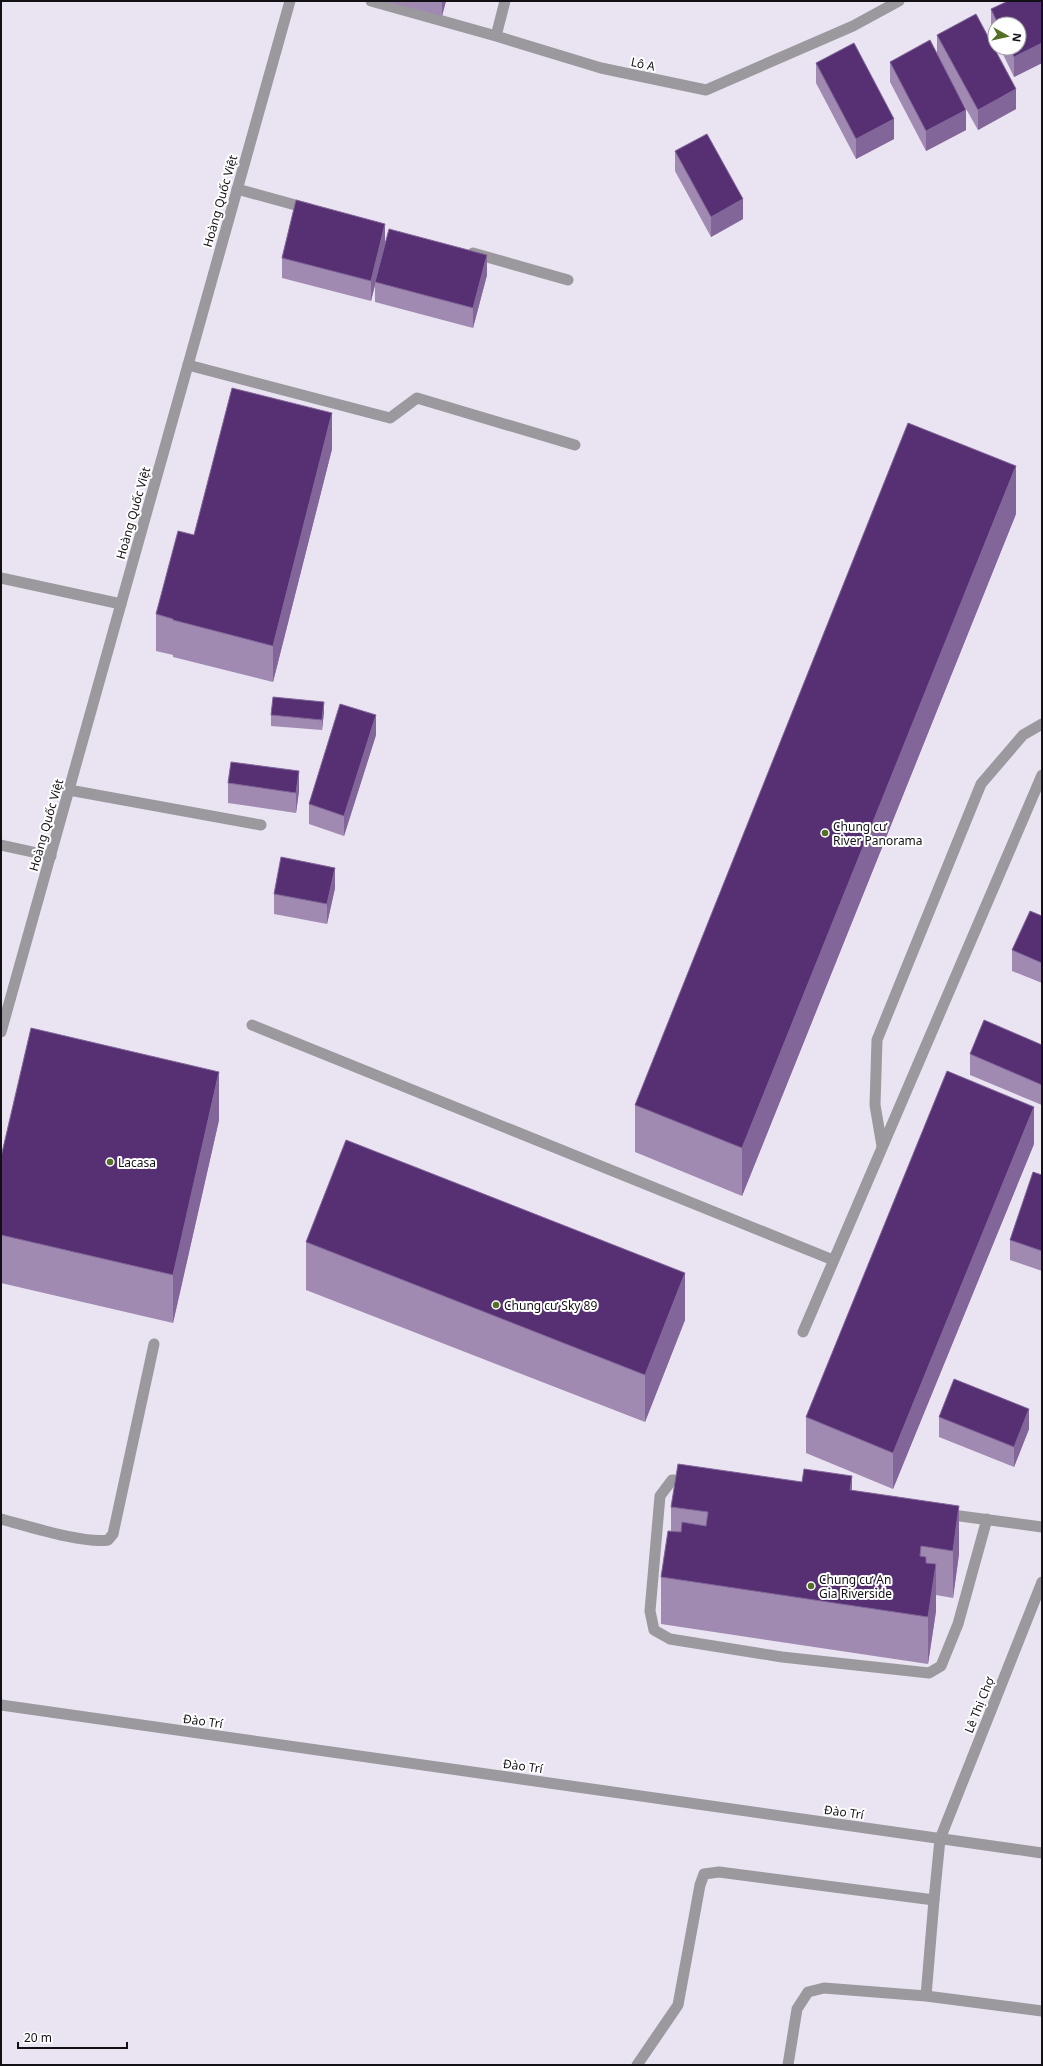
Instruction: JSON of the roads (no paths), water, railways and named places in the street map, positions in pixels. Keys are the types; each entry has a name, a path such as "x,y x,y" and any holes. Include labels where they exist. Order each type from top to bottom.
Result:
{"street":[{"name":"Hoàng Quốc Việt","path":"1,1032 290,1"},
{"name":"Lô A","path":"370,1 496,36 601,68 706,90 853,26 899,1"},
{"path":"496,36 505,1"},
{"path":"237,190 319,211"},
{"path":"462,250 568,280"},
{"path":"188,364 390,418 417,398 575,445"},
{"path":"1,578 122,604"},
{"path":"882,1146 875,1105 877,1040 981,784 1024,735 1042,724"},
{"path":"803,1332 1042,775"},
{"path":"69,790 261,825"},
{"path":"1,845 50,856"},
{"path":"252,1024 833,1260"},
{"path":"1,1519 73,1537 98,1541 108,1540 113,1534 154,1344"},
{"path":"700,1482 672,1480 660,1496 650,1610 654,1630 670,1639 782,1657 929,1673 941,1666 958,1624 987,1519"},
{"path":"932,1512 1042,1527"},
{"name":"Lê Thị Chợ","path":"926,1996 940,1839 1042,1582"},
{"name":"Đào Trí","path":"1,1706 1042,1853"},
{"path":"637,2065 678,2006 700,1885 704,1874 719,1872 934,1900"},
{"path":"788,2065 797,2010 808,1992 824,1988 926,1996 1042,2012"}],"place":[{"name":"Chung cư River Panorama","path":"825,833"},
{"name":"Lacasa","path":"110,1162"},
{"name":"Chung cư Sky 89","path":"496,1305"},
{"name":"Chung cư An Gia Riverside","path":"811,1586"}]}
